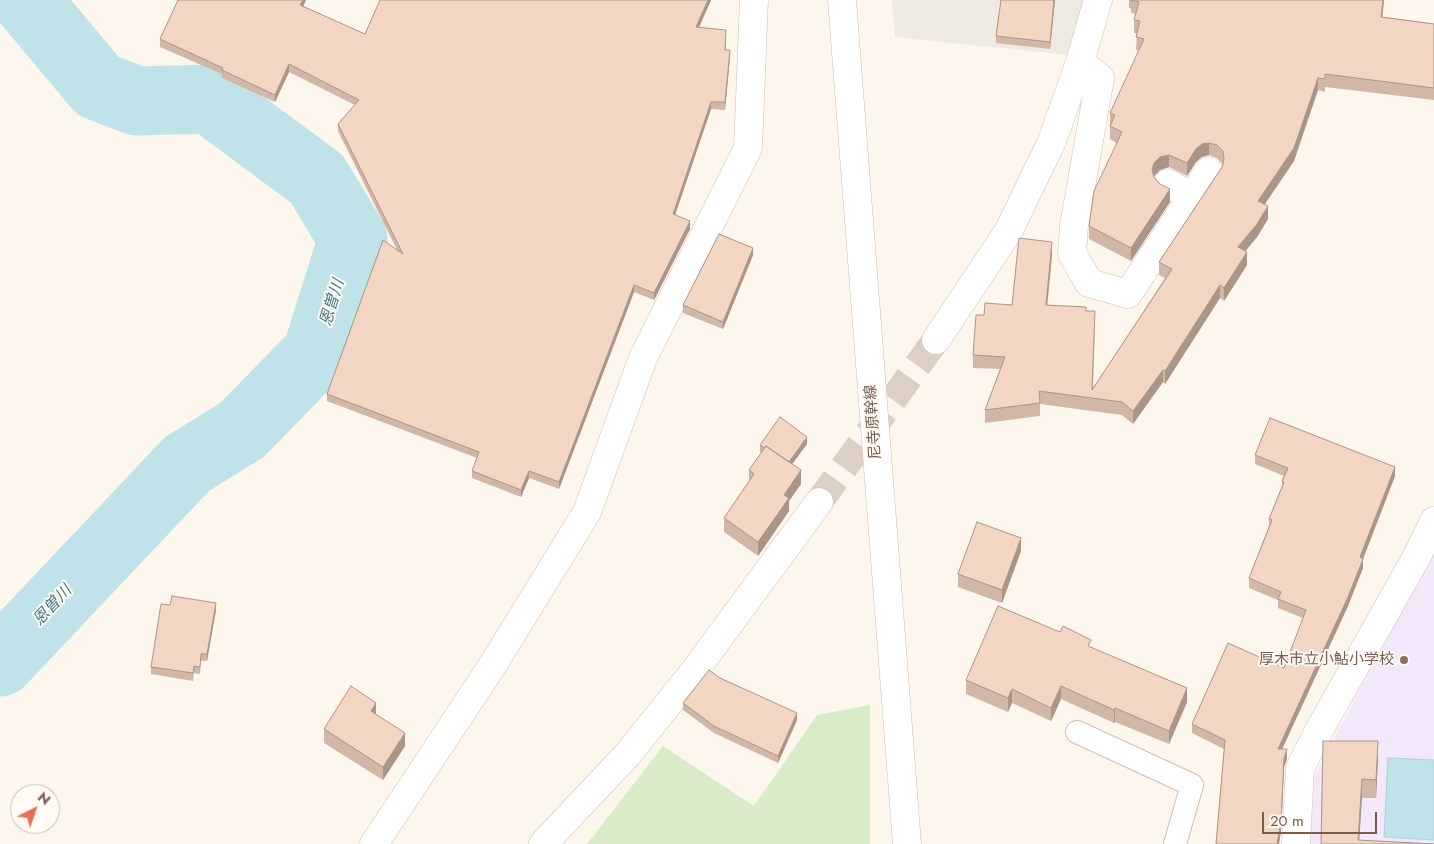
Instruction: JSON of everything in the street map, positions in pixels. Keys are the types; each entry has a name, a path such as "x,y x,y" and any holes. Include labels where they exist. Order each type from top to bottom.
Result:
{"street":[{"path":"374,844 489,671 587,512 643,358 748,148 754,0"},
{"name":"尼寺原幹線","path":"842,0 907,844"},
{"path":"936,340 1008,232 1052,141 1080,62 1098,0"},
{"path":"1080,62 1100,78 1074,226 1072,252 1089,282 1128,294 1209,171"},
{"path":"1168,183 1192,196"},
{"path":"544,844 634,747 693,673 819,502"},
{"path":"1296,844 1300,768 1434,522"}],"lane":[{"path":"1077,732 1192,785 1175,844"}],"shaded area":[{"path":"892,0 1087,0 1069,55 895,37"},
{"name":"厚木市立小鮎小学校","path":"1434,545 1434,844 1310,844 1315,776"}],"green space":[{"path":"870,705 870,844 587,844 663,746 754,806 817,715"}],"water":[{"path":"1388,758 1434,760 1434,840 1384,837"}],"building":[{"path":"178,0 303,0 300,5 365,34 380,0 708,0 696,27 726,30 725,50 730,50 725,102 711,102 673,214 690,221 654,293 634,285 559,482 529,471 521,490 472,471 479,452 327,394 383,240 403,254 338,124 359,100 289,64 275,95 222,70 223,68 160,39"},
{"path":"1001,0 1054,0 1050,42 996,36"},
{"path":"1131,0 1383,0 1381,17 1434,24 1434,88 1325,74 1325,79 1318,78 1294,148 1258,201 1268,206 1257,224 1238,247 1247,252 1224,288 1220,285 1165,371 1163,370 1133,411 1122,402 1039,391 1040,403 985,410 1005,357 973,355 976,315 984,315 985,303 1012,305 1019,238 1052,242 1046,305 1086,307 1086,311 1095,311 1092,390 1172,269 1159,262 1222,167 1224,160 1223,151 1217,145 1209,143 1202,144 1196,149 1187,163 1169,155 1160,157 1154,163 1152,170 1154,177 1160,184 1170,189 1131,248 1089,226 1094,191 1122,132 1110,126 1115,115 1110,113 1144,39 1136,37 1140,21 1134,20 1139,2"},
{"path":"719,234 753,248 723,322 683,305"},
{"path":"780,417 807,437 789,462 766,446 764,448 760,445"},
{"path":"1270,418 1395,467 1360,557 1363,559 1348,597 1278,749 1287,749 1284,758 1281,822 1277,844 1216,844 1225,740 1192,724 1228,643 1284,668 1306,610 1278,599 1281,592 1249,578 1272,520 1269,519 1288,468 1255,455"},
{"path":"766,446 801,470 784,495 789,498 758,542 724,518 754,474 749,470"},
{"path":"977,522 1021,538 1002,590 958,574"},
{"path":"172,596 216,603 207,654 201,654 200,667 194,666 193,673 151,667 161,604 170,605"},
{"path":"998,606 1060,632 1063,626 1091,640 1088,646 1187,688 1169,731 1115,708 1114,710 1061,686 1051,708 1012,689 1008,698 966,680"},
{"path":"709,670 720,678 797,713 778,756 714,726 683,703"},
{"path":"351,686 376,703 371,711 405,733 383,767 324,729"},
{"path":"1323,741 1378,741 1376,780 1362,779 1358,840 1434,844 1321,844"}],"waterway":[{"name":"恩曽川","path":"0,662 187,464 242,430 317,353 353,239 317,179 209,99 137,101 98,86 26,0"}],"tunnel":[{"path":"819,502 936,340"}],"place":[{"name":"厚木市立小鮎小学校","path":"1404,660"}]}
